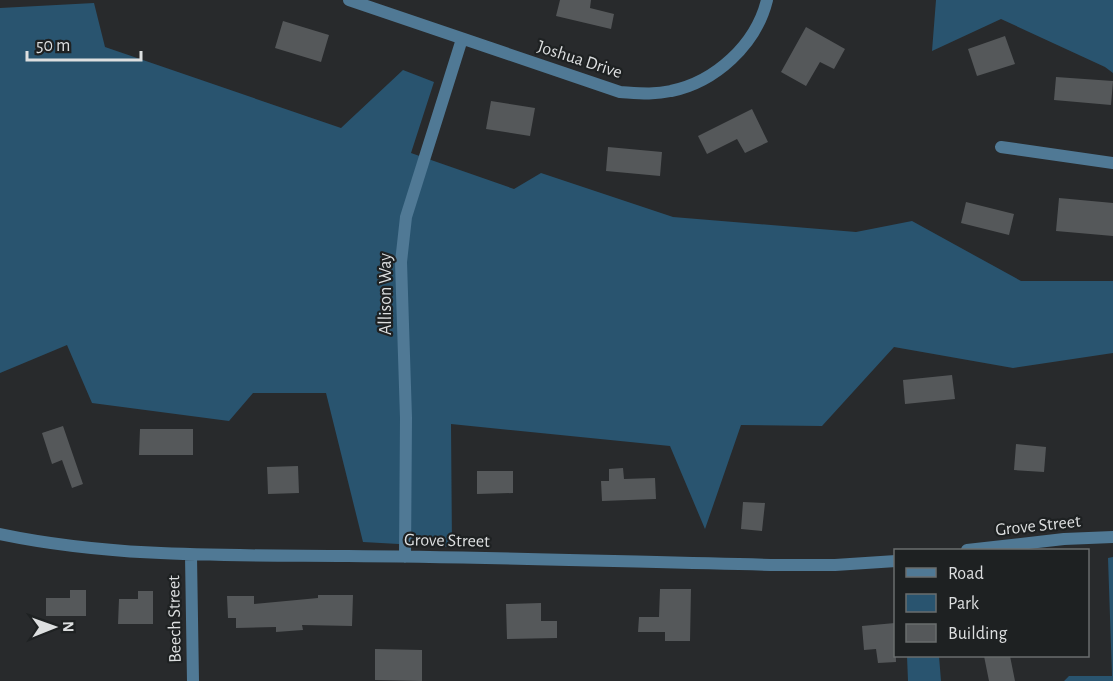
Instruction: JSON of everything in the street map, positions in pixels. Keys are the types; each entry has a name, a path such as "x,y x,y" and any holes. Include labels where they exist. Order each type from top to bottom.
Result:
{"street":[{"name":"Joshua Drive","path":"349,0 620,92 649,94 695,83 730,60 756,26 767,0"},
{"name":"Allison Way","path":"405,557 406,418 401,262 406,217 462,39"},
{"path":"1001,147 1113,163"},
{"name":"Grove Street","path":"0,534 80,548 191,556 405,557 779,565 835,565 894,561"},
{"name":"Grove Street","path":"976,549 1064,539 1113,537"},
{"name":"Beech Street","path":"191,556 193,681"}],"green space":[{"path":"936,0 1113,0 1113,73 1105,67 1001,19 932,51"},
{"path":"94,3 105,47 341,128 403,70 434,82 411,153 514,189 541,173 673,217 856,232 912,221 1021,281 1113,281 1113,353 1013,368 894,347 822,426 741,425 705,529 670,446 451,424 452,547 363,542 326,393 253,393 229,421 92,403 67,345 0,373 0,8"},
{"path":"1113,557 1113,681 1064,681 1069,676 1112,676 1108,558"},
{"path":"907,657 939,657 941,681 908,681"}],"building":[{"path":"560,0 591,0 590,8 614,14 611,29 556,16"},
{"path":"283,21 329,35 321,62 275,48"},
{"path":"806,27 845,49 834,69 820,62 806,86 781,72"},
{"path":"1005,36 1015,64 977,76 968,49"},
{"path":"1056,77 1113,81 1111,105 1054,100"},
{"path":"491,101 535,108 530,136 486,129"},
{"path":"752,109 768,142 745,153 737,139 707,154 698,136"},
{"path":"608,147 662,152 660,176 606,171"},
{"path":"1059,198 1113,203 1113,236 1056,231"},
{"path":"966,202 1014,214 1009,235 961,223"},
{"path":"952,375 955,399 905,404 903,380"},
{"path":"63,426 83,484 72,488 62,460 52,464 42,433"},
{"path":"140,429 193,429 193,455 139,455"},
{"path":"1016,444 1046,447 1044,472 1014,470"},
{"path":"298,466 299,493 268,494 267,467"},
{"path":"623,468 624,479 655,478 656,499 602,501 601,481 609,481 609,469"},
{"path":"477,471 513,471 513,493 477,494"},
{"path":"743,502 765,503 762,531 741,529"},
{"path":"660,589 691,589 690,641 665,641 665,632 638,632 639,617 659,617"},
{"path":"70,590 86,590 86,616 46,616 46,598 70,598"},
{"path":"138,591 153,591 153,624 118,624 119,599 138,599"},
{"path":"318,595 353,595 352,626 302,625 303,630 276,632 276,627 236,628 236,618 228,618 227,596 254,596 254,604 318,598"},
{"path":"541,603 541,621 557,621 557,638 507,639 506,604"},
{"path":"894,623 896,662 878,663 876,649 864,650 862,626"},
{"path":"375,649 422,650 422,681 375,680"},
{"path":"984,657 1010,657 1015,681 989,681"}]}
